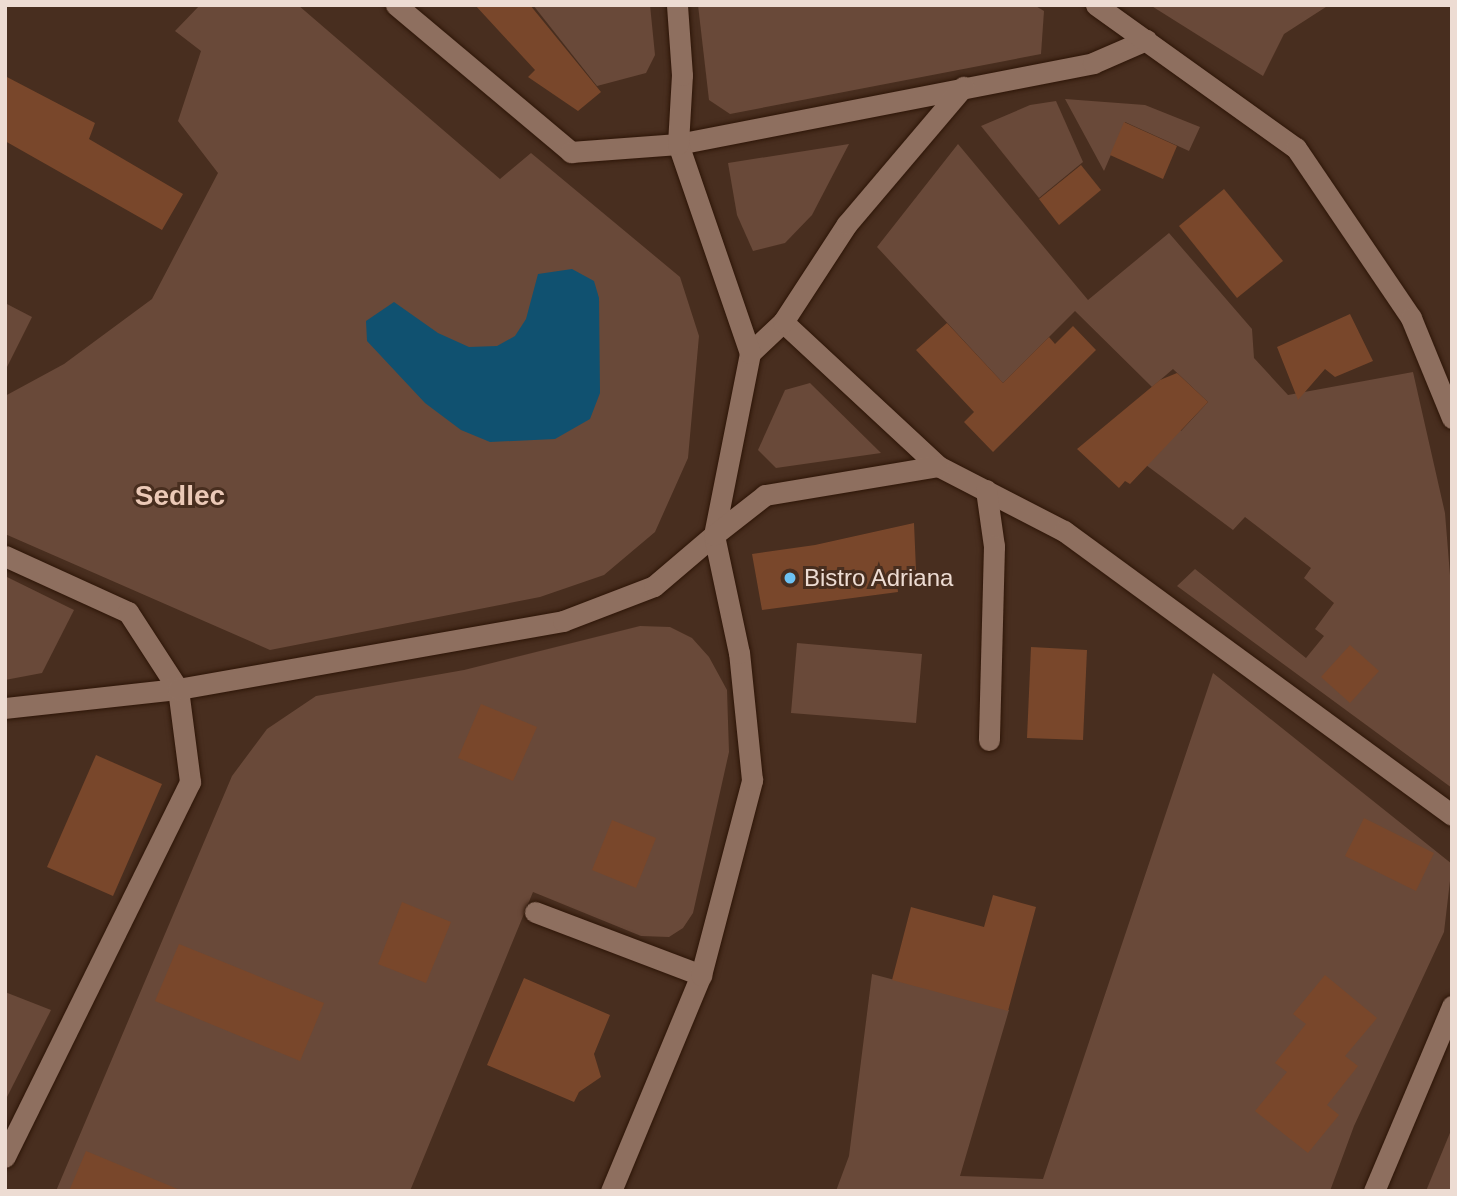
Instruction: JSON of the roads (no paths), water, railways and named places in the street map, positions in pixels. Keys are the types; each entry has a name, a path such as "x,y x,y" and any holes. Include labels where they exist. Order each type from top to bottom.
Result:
{"street":[{"path":"396,5 571,152 678,144 1093,63 1146,40"},
{"path":"611,1191 701,975 752,780 739,653 713,535 750,353 678,144 682,75 677,5"},
{"path":"1096,5 1296,148 1411,318 1452,418"},
{"path":"750,353 783,322 847,224 963,87"},
{"path":"783,322 938,467 1064,531 1452,816"},
{"path":"5,708 178,689 563,621 654,586 765,495 938,467"},
{"path":"986,490 994,546 989,740"},
{"path":"5,556 128,612 178,689 190,782 5,1157"},
{"path":"535,912 701,975"},
{"path":"1374,1191 1452,1006"}],"water":[{"path":"572,269 594,281 599,298 600,393 590,419 555,439 490,442 461,430 425,403 367,341 366,321 394,302 438,333 469,347 497,346 515,336 526,319 538,274"}],"place":[{"name":"Bistro Adriana","path":"790,578"}],"district":[{"name":"Sedlec","path":"180,496"}]}
